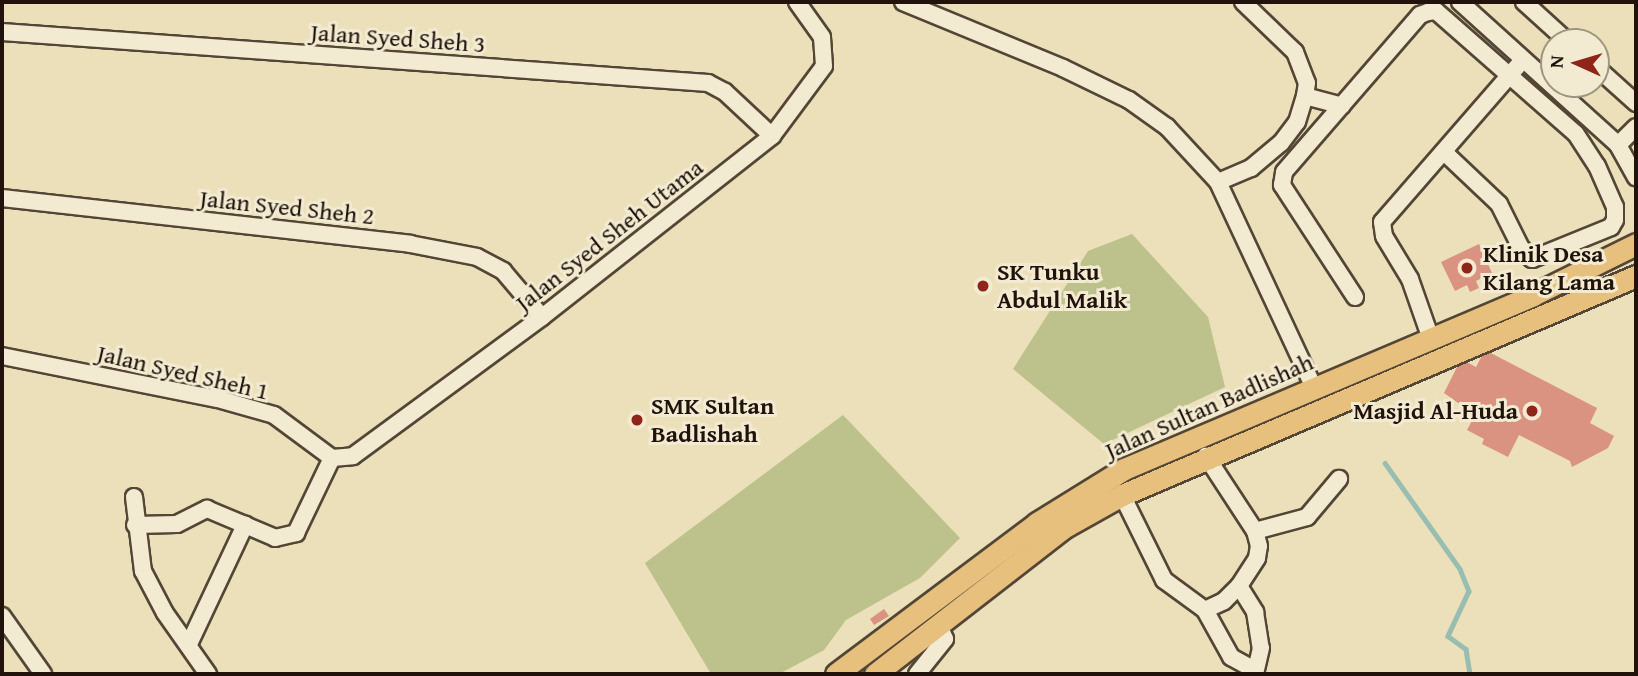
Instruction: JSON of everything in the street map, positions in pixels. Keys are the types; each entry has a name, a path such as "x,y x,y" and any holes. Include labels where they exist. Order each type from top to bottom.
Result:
{"main road":[{"name":"Jalan Sultan Badlishah","path":"836,674 1077,496 1185,440 1431,339 1636,244"},
{"name":"Jalan Sultan Badlishah","path":"876,674 940,628 1063,528 1122,495 1206,456 1636,276"}],"street":[{"name":"Jalan Syed Sheh Utama","path":"337,458 353,456 542,317 772,136 824,66 822,37 797,2"},
{"path":"903,2 1129,100 1167,127 1218,182 1314,388"},
{"path":"1218,182 1251,168 1281,143 1297,122 1306,96 1307,83 1295,52 1243,2"},
{"path":"1460,2 1618,145 1636,177"},
{"path":"1524,2 1553,28"},
{"path":"1355,297 1282,185 1284,172 1420,15 1428,12 1436,11 1576,134 1615,207 1611,227 1532,259 1521,248 1499,204 1444,152"},
{"name":"Jalan Syed Sheh 3","path":"2,32 708,83 725,92 772,136"},
{"path":"1431,339 1410,279 1382,228 1382,222 1523,60"},
{"path":"1610,80 1636,103"},
{"path":"1306,96 1342,106"},
{"path":"1618,145 1636,127"},
{"name":"Jalan Syed Sheh 2","path":"2,198 410,244 477,257 503,271 542,317"},
{"name":"Jalan Syed Sheh 1","path":"2,356 218,399 274,415 337,458"},
{"path":"1205,610 1224,601 1239,586 1257,558 1255,531 1206,456"},
{"path":"135,526 177,524 206,509 275,538 296,533 337,458"},
{"path":"1255,531 1307,517 1339,479"},
{"path":"1122,495 1164,580 1205,610 1231,657 1254,672 1261,648 1255,612 1239,586"},
{"path":"135,497 135,526 143,571 165,613 208,674"},
{"path":"189,644 244,525"},
{"path":"2,616 43,674"},
{"path":"917,674 945,639 940,628"}],"green space":[{"path":"1132,234 1208,317 1225,387 1104,444 1013,369 1088,251"},
{"path":"843,415 960,538 920,578 846,620 824,650 779,674 711,674 645,563"}],"building":[{"name":"Klinik Desa Kilang Lama","path":"1479,244 1492,273 1476,281 1479,288 1470,292 1467,285 1455,291 1441,262"},
{"name":"Masjid Al-Huda","path":"1485,350 1597,408 1590,423 1614,436 1608,448 1572,467 1570,461 1519,435 1508,457 1482,444 1484,439 1467,430 1475,415 1444,393 1461,359 1476,367"},
{"path":"884,609 889,616 874,625 870,619"}],"waterway":[{"path":"1385,463 1460,569 1469,591 1448,636 1466,649 1470,674"}],"place":[{"name":"Klinik Desa Kilang Lama","path":"1467,268"},
{"name":"SK Tunku Abdul Malik","path":"983,286"},
{"name":"Masjid Al-Huda","path":"1532,411"},
{"name":"SMK Sultan Badlishah","path":"637,420"}]}
